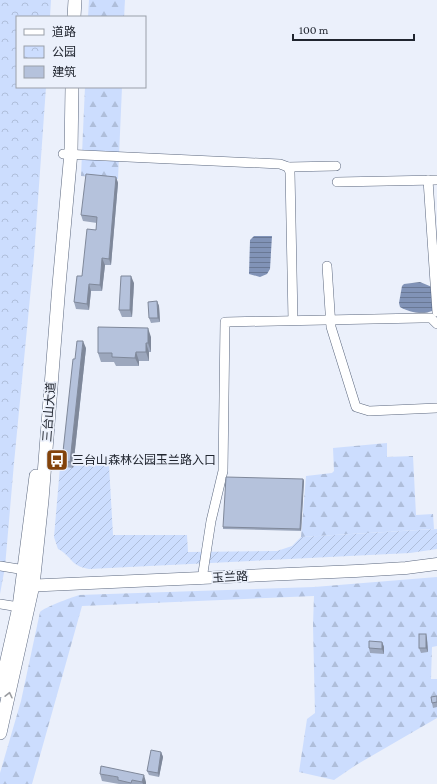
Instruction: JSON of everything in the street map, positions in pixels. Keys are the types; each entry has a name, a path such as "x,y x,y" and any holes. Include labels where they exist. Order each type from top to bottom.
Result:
{"main road":[{"path":"69,0 69,16"},
{"path":"74,16 75,0"},
{"name":"三台山大道","path":"66,88 67,154"},
{"name":"三台山大道","path":"0,733 28,578 72,88"},
{"name":"三台山大道","path":"0,691 19,607 28,578"}],"street":[{"path":"67,154 280,164 288,167 336,166"},
{"path":"288,167 290,172 293,320"},
{"path":"337,182 433,180 437,312"},
{"path":"327,266 331,327 356,407 369,411 437,408"},
{"path":"202,576 211,521 223,471 225,322 431,318 437,324"},
{"name":"玉兰路","path":"202,576 383,564 437,558"},
{"name":"玉兰路","path":"0,566 28,578 202,576 374,570 437,564"},
{"path":"0,604 19,607"}],"green space":[{"path":"0,0 51,0 50,16 16,16 16,88 46,88 34,256 5,567 0,594"},
{"path":"89,0 125,0 124,16 88,16"},
{"path":"85,88 122,88 118,179 81,176"},
{"path":"387,443 387,457 413,456 416,515 433,514 434,529 301,537 306,476 332,473 334,471 333,448"},
{"path":"73,463 109,465 113,535 187,535 188,552 277,551 292,546 301,537 437,529 437,549 410,553 89,569 83,568 78,566 58,549 54,537 60,467 65,467"},
{"path":"437,577 437,646 432,647 431,679 437,679 437,718 356,765 334,780 299,772 307,719 315,713 313,625 314,596 82,606 32,784 0,784 0,773 21,701 40,612 47,608 79,595 314,587"}],"shaded area":[{"path":"254,236 272,236 270,269 267,274 260,277 249,274 250,240"},
{"path":"420,282 432,287 432,311 424,313 416,312 400,307 399,303 402,286 404,284"}],"building":[{"path":"86,174 116,177 109,259 102,258 100,285 89,284 87,304 74,302 77,276 82,276 87,229 96,230 97,217 81,215"},
{"path":"121,276 131,276 130,310 119,310"},
{"path":"157,301 158,318 149,318 148,302"},
{"path":"98,327 148,328 148,343 146,343 146,352 136,352 135,358 112,357 112,353 98,353"},
{"path":"77,341 83,341 70,462 62,461 73,359 75,359"},
{"path":"226,477 303,479 300,529 223,527"},
{"path":"419,634 426,634 426,648 419,648"},
{"path":"369,641 382,642 382,649 369,648"},
{"path":"437,696 437,702 432,703 431,697"},
{"path":"151,750 161,752 158,773 147,771"},
{"path":"101,766 144,775 142,782 132,780 131,783 118,780 118,777 100,774"}],"place":[{"name":"三台山森林公园玉兰路入口","path":"57,460"}]}
